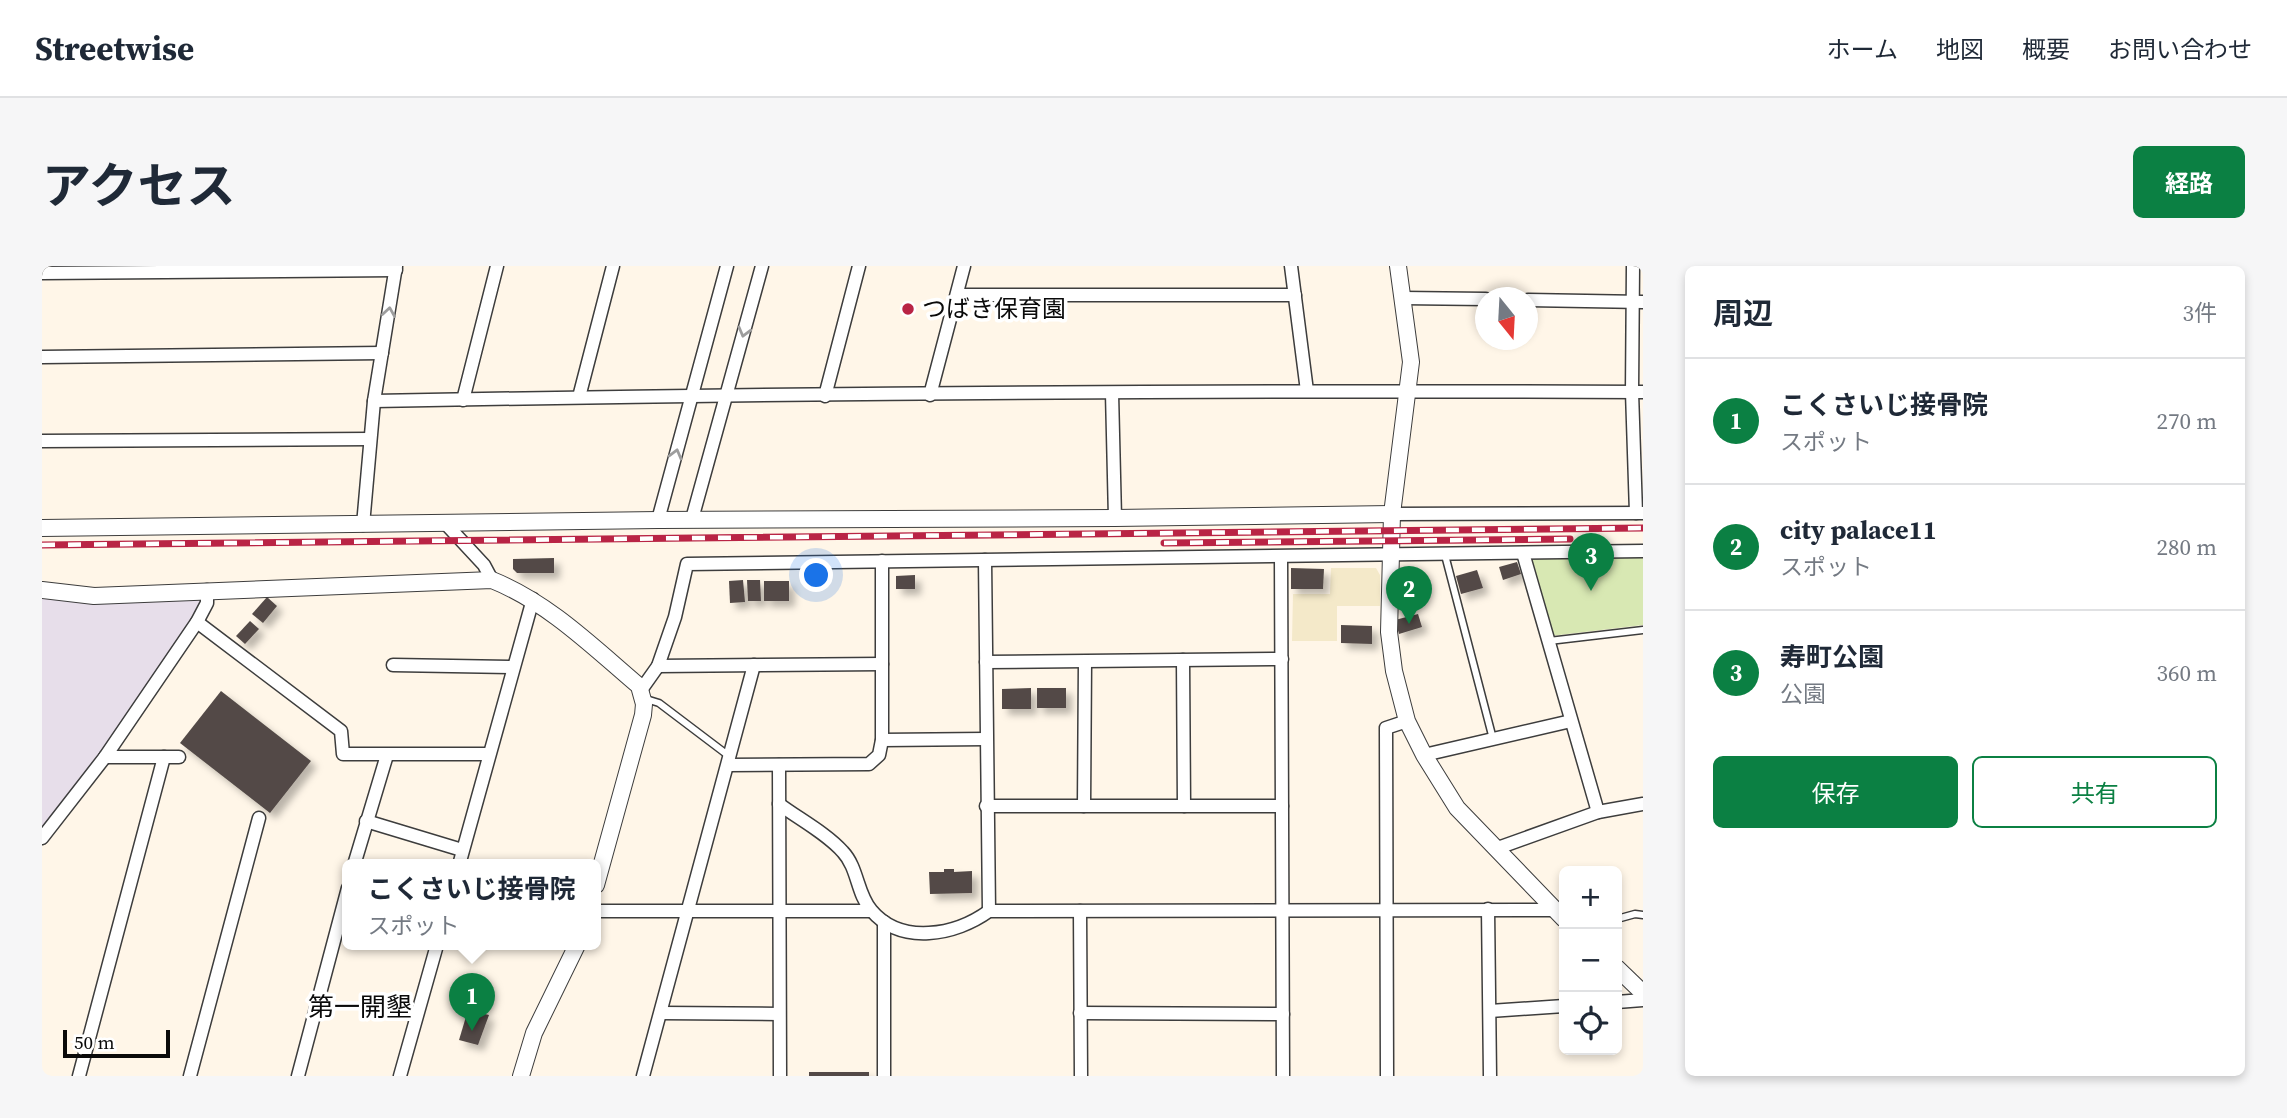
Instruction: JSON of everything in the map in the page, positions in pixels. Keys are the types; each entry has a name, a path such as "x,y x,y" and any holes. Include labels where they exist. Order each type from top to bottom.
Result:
{"street":[{"path":"463,400 497,266"},
{"path":"579,397 613,266"},
{"path":"658,520 727,266"},
{"path":"692,519 762,266"},
{"path":"825,396 859,266"},
{"path":"930,395 964,266"},
{"path":"1291,266 1307,391"},
{"path":"1398,266 1410,362 1392,514 1389,632 1394,671 1407,721 1424,755 1457,808 1559,914"},
{"path":"42,528 692,519 1640,513 1638,302 1633,266"},
{"path":"42,272 396,268 374,401 363,525"},
{"path":"957,295 1295,295"},
{"path":"1402,298 1475,299"},
{"path":"1538,300 1638,302"},
{"path":"42,357 382,353"},
{"path":"374,401 726,395 1638,392"},
{"path":"1111,393 1115,518"},
{"path":"42,441 370,439"},
{"path":"444,523 484,565 492,580"},
{"path":"642,694 658,666 675,617 687,564 1643,551"},
{"path":"1523,553 1598,813"},
{"path":"1281,557 1283,1076"},
{"path":"985,560 989,911"},
{"path":"729,761 779,765 869,764 879,755 882,740 882,561"},
{"path":"42,590 94,596 492,580 533,599 639,686 642,694 643,715 601,867"},
{"path":"42,838 105,757 197,622 207,603 206,590"},
{"path":"460,859 533,599"},
{"path":"197,622 341,732 343,754 489,754"},
{"path":"986,662 1282,659"},
{"path":"1183,660 1184,806"},
{"path":"1084,806 1085,662"},
{"path":"658,666 882,664"},
{"path":"393,665 513,667"},
{"path":"643,1076 754,665"},
{"path":"1387,1076 1386,728 1407,721"},
{"path":"1424,755 1571,721"},
{"path":"882,740 986,739"},
{"path":"356,859 387,755"},
{"path":"105,757 178,757"},
{"path":"79,1076 164,757"},
{"path":"779,765 780,1076"},
{"path":"779,804 846,855 871,911 884,922 912,933 956,929 989,911 1488,909 1559,914"},
{"path":"1495,849 1598,813 1643,804"},
{"path":"986,806 1282,806"},
{"path":"190,1076 259,818"},
{"path":"366,821 462,850"},
{"path":"1488,909 1490,1076"},
{"path":"298,1076 342,911"},
{"path":"601,911 871,911"},
{"path":"1080,911 1081,1076"},
{"path":"884,922 884,1076"},
{"path":"400,1076 436,950"},
{"path":"521,1076 534,1033 575,950"},
{"path":"1622,973 1643,993"},
{"path":"1622,1002 1643,1000"},
{"path":"1490,1011 1559,1006"},
{"path":"661,1013 779,1014"},
{"path":"1080,1013 1283,1014"}],"lane":[{"path":"1445,555 1493,739"},
{"path":"1549,641 1643,630"},
{"path":"642,694 659,703 729,761"},
{"path":"1622,918 1643,915"}],"shaded area":[{"path":"1331,568 1376,568 1380,575 1380,606 1337,606 1337,641 1292,641 1293,594 1330,594"},
{"path":"42,590 207,590 207,603 42,838"}],"green space":[{"path":"1643,554 1643,625 1551,636 1528,557"}],"building":[{"path":"554,558 554,573 517,573 513,569 513,559"},
{"path":"1517,562 1521,574 1503,580 1499,567"},
{"path":"1291,568 1324,569 1323,589 1291,589"},
{"path":"1477,570 1483,588 1461,594 1456,576"},
{"path":"915,575 915,589 896,589 896,576"},
{"path":"743,580 745,602 730,603 729,581"},
{"path":"747,580 760,580 761,601 748,601"},
{"path":"764,581 789,581 789,601 764,601"},
{"path":"267,597 277,606 263,623 252,614"},
{"path":"1418,614 1422,627 1399,634 1395,620"},
{"path":"250,621 259,629 245,644 236,636"},
{"path":"1341,625 1372,626 1372,644 1341,643"},
{"path":"1031,688 1031,709 1002,709 1002,689"},
{"path":"1037,688 1066,688 1066,708 1037,708"},
{"path":"221,691 311,761 270,813 180,743"},
{"path":"944,869 954,869 954,872 972,871 972,893 930,894 929,872 944,872"},
{"path":"468,1010 489,1015 478,1045 459,1040"},
{"path":"809,1072 869,1072 869,1076 809,1076"}],"railway":[{"path":"42,545 1643,528"},
{"path":"1164,543 1570,539"}],"place":[{"name":"つばき保育園","path":"908,309"},
{"name":"寿町公園","path":"1591,591"},
{"name":"city palace11","path":"1409,624"},
{"name":"こくさいじ接骨院","path":"472,1031"}],"district":[{"name":"第一開墾","path":"360,1007"}]}
